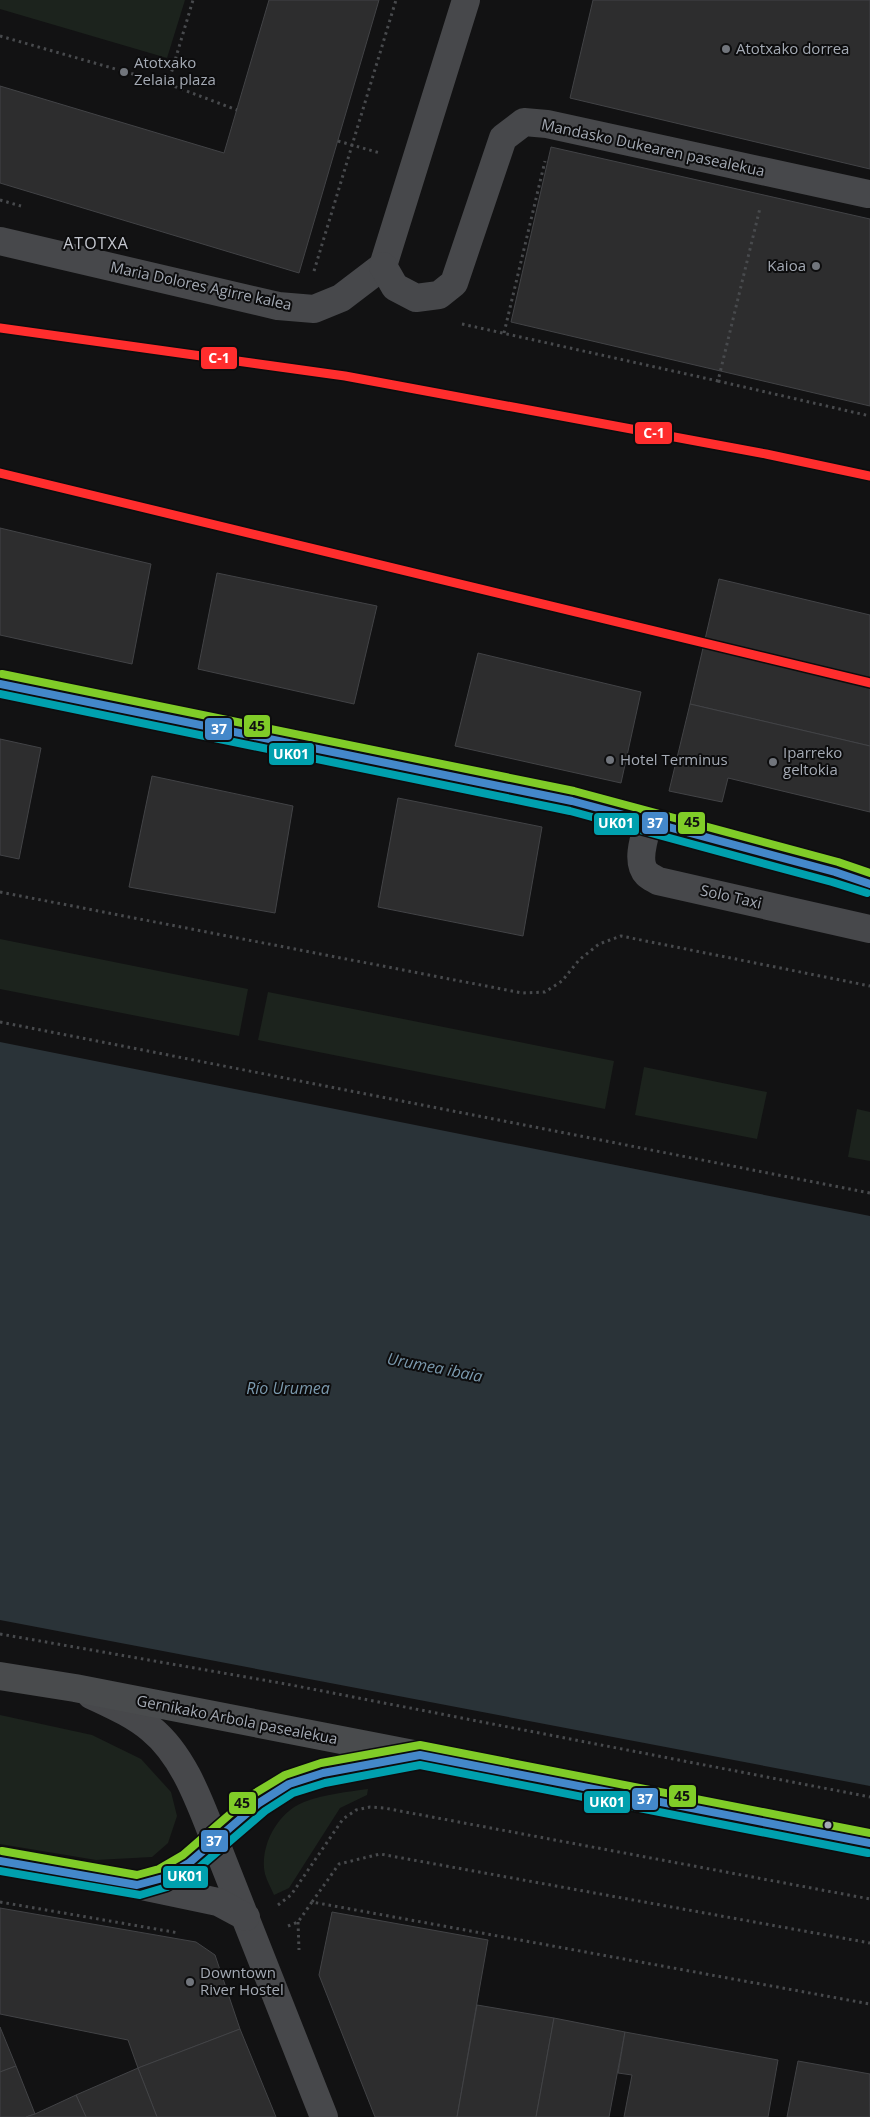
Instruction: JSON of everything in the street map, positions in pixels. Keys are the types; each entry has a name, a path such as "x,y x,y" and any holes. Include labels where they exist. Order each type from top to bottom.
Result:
{"main road":[{"path":"0,684 572,801 835,872 870,884"},
{"name":"Gernikako Arbola pasealekua","path":"0,1676 75,1688 870,1843"},
{"path":"0,1861 137,1885 163,1878 189,1863 259,1803 289,1784 323,1773 420,1755"}],"street":[{"path":"383,266 466,0"},
{"name":"Mandasko Dukearen pasealekua","path":"383,266 396,287 416,298 439,295 454,283 503,138 524,122 547,124 868,194"},
{"name":"Maria Dolores Agirre kalea","path":"0,241 278,306 314,309 340,298 383,266"},
{"name":"Solo Taxi","path":"649,821 642,848 642,862 647,874 658,881 870,929"},
{"path":"75,1688 132,1715 152,1730 169,1748 183,1770 199,1801 215,1840 324,2117"},
{"path":"137,1885 218,1902 246,1917"}],"path":[{"path":"168,84 193,0"},
{"path":"311,278 396,0"},
{"path":"0,36 168,84 237,110"},
{"path":"338,141 416,162"},
{"path":"504,333 546,155"},
{"path":"718,381 870,416"},
{"path":"0,892 522,993 546,992 562,981 579,960 599,944 621,936 870,986"},
{"path":"0,1022 870,1193"},
{"path":"0,1634 286,1684 870,1797"},
{"path":"276,1906 291,1895 343,1819 356,1810 370,1807 870,1898"},
{"path":"282,1928 298,1922 339,1864 380,1854 870,1944"},
{"path":"0,1902 185,1934"},
{"path":"312,1902 870,2004"}],"shaded area":[{"path":"0,0 185,0 167,58 0,9"},
{"path":"0,939 248,989 239,1036 0,989"},
{"path":"268,992 614,1061 605,1109 258,1040"},
{"path":"644,1067 767,1092 757,1139 635,1115"},
{"path":"857,1109 870,1112 870,1161 848,1157"},
{"path":"0,1715 92,1735 141,1759 171,1792 177,1816 168,1843 152,1857 96,1860 0,1844"},
{"path":"368,1789 367,1795 340,1808 289,1888 274,1895 265,1874 265,1852 272,1831 286,1814 295,1807 312,1799"}],"water":[{"name":"Río Urumea","path":"0,1042 870,1216 870,1786 0,1620"}],"building":[{"path":"269,0 379,0 299,273 0,183 0,86 224,153"},
{"name":"Atotxako dorrea","path":"593,0 870,0 870,169 570,98"},
{"path":"551,147 870,219 870,406 511,322"},
{"path":"0,528 151,564 132,664 0,635"},
{"path":"217,573 377,606 354,704 198,669"},
{"path":"719,579 870,615 870,746 690,704"},
{"path":"478,653 641,692 621,783 455,746"},
{"name":"Iparreko geltokia","path":"690,704 870,746 870,812 728,778 722,802 669,791"},
{"path":"0,739 41,748 19,859 0,855"},
{"path":"152,776 293,806 275,913 129,887"},
{"path":"398,798 542,827 523,936 378,907"},
{"path":"0,1908 196,1942 215,1955 240,2029 138,2068 128,2040 0,2014"},
{"path":"332,1912 488,1940 457,2117 375,2117 319,1975"},
{"path":"477,2005 554,2018 536,2117 457,2117"},
{"path":"554,2018 625,2032 609,2117 536,2117"},
{"path":"0,2027 16,2066 0,2072"},
{"path":"240,2029 276,2117 157,2117 138,2068"},
{"path":"625,2032 778,2060 768,2117 624,2117 632,2075 618,2073"},
{"path":"798,2061 870,2074 870,2117 787,2117"},
{"path":"16,2066 35,2114 26,2117 0,2117 0,2072"},
{"path":"138,2068 157,2117 86,2117 76,2095"},
{"path":"76,2095 86,2117 26,2117 35,2114"}],"transit line":[{"name":"C-1","path":"0,328 345,376 766,454 870,476"},
{"name":"C-1","path":"0,473 870,683"},
{"name":"45","path":"2,674 574,791 838,862 870,873"},
{"name":"37","path":"0,684 572,801 835,872 870,884"},
{"name":"UK01","path":"0,694 570,811 867,893"},
{"name":"45","path":"2,1851 137,1875 159,1869 183,1855 252,1795 285,1775 321,1763 420,1745 870,1833"},
{"name":"37","path":"0,1861 137,1885 163,1878 189,1863 259,1803 289,1784 323,1773 420,1755 870,1843"},
{"name":"UK01","path":"0,1871 140,1895 167,1887 195,1871 265,1811 293,1793 325,1783 420,1765 868,1853"}],"place":[{"name":"Atotxako dorrea","path":"726,49"},
{"name":"Atotxako Zelaia plaza","path":"124,72"},
{"name":"Kaioa","path":"816,266"},
{"name":"Hotel Terminus","path":"610,760"},
{"name":"Iparreko geltokia","path":"773,762"},
{"name":"Downtown River Hostel","path":"190,1982"}],"district":[{"name":"ATOTXA","path":"96,243"}],"water label":[{"name":"Urumea ibaia","path":"435,1367"}]}
